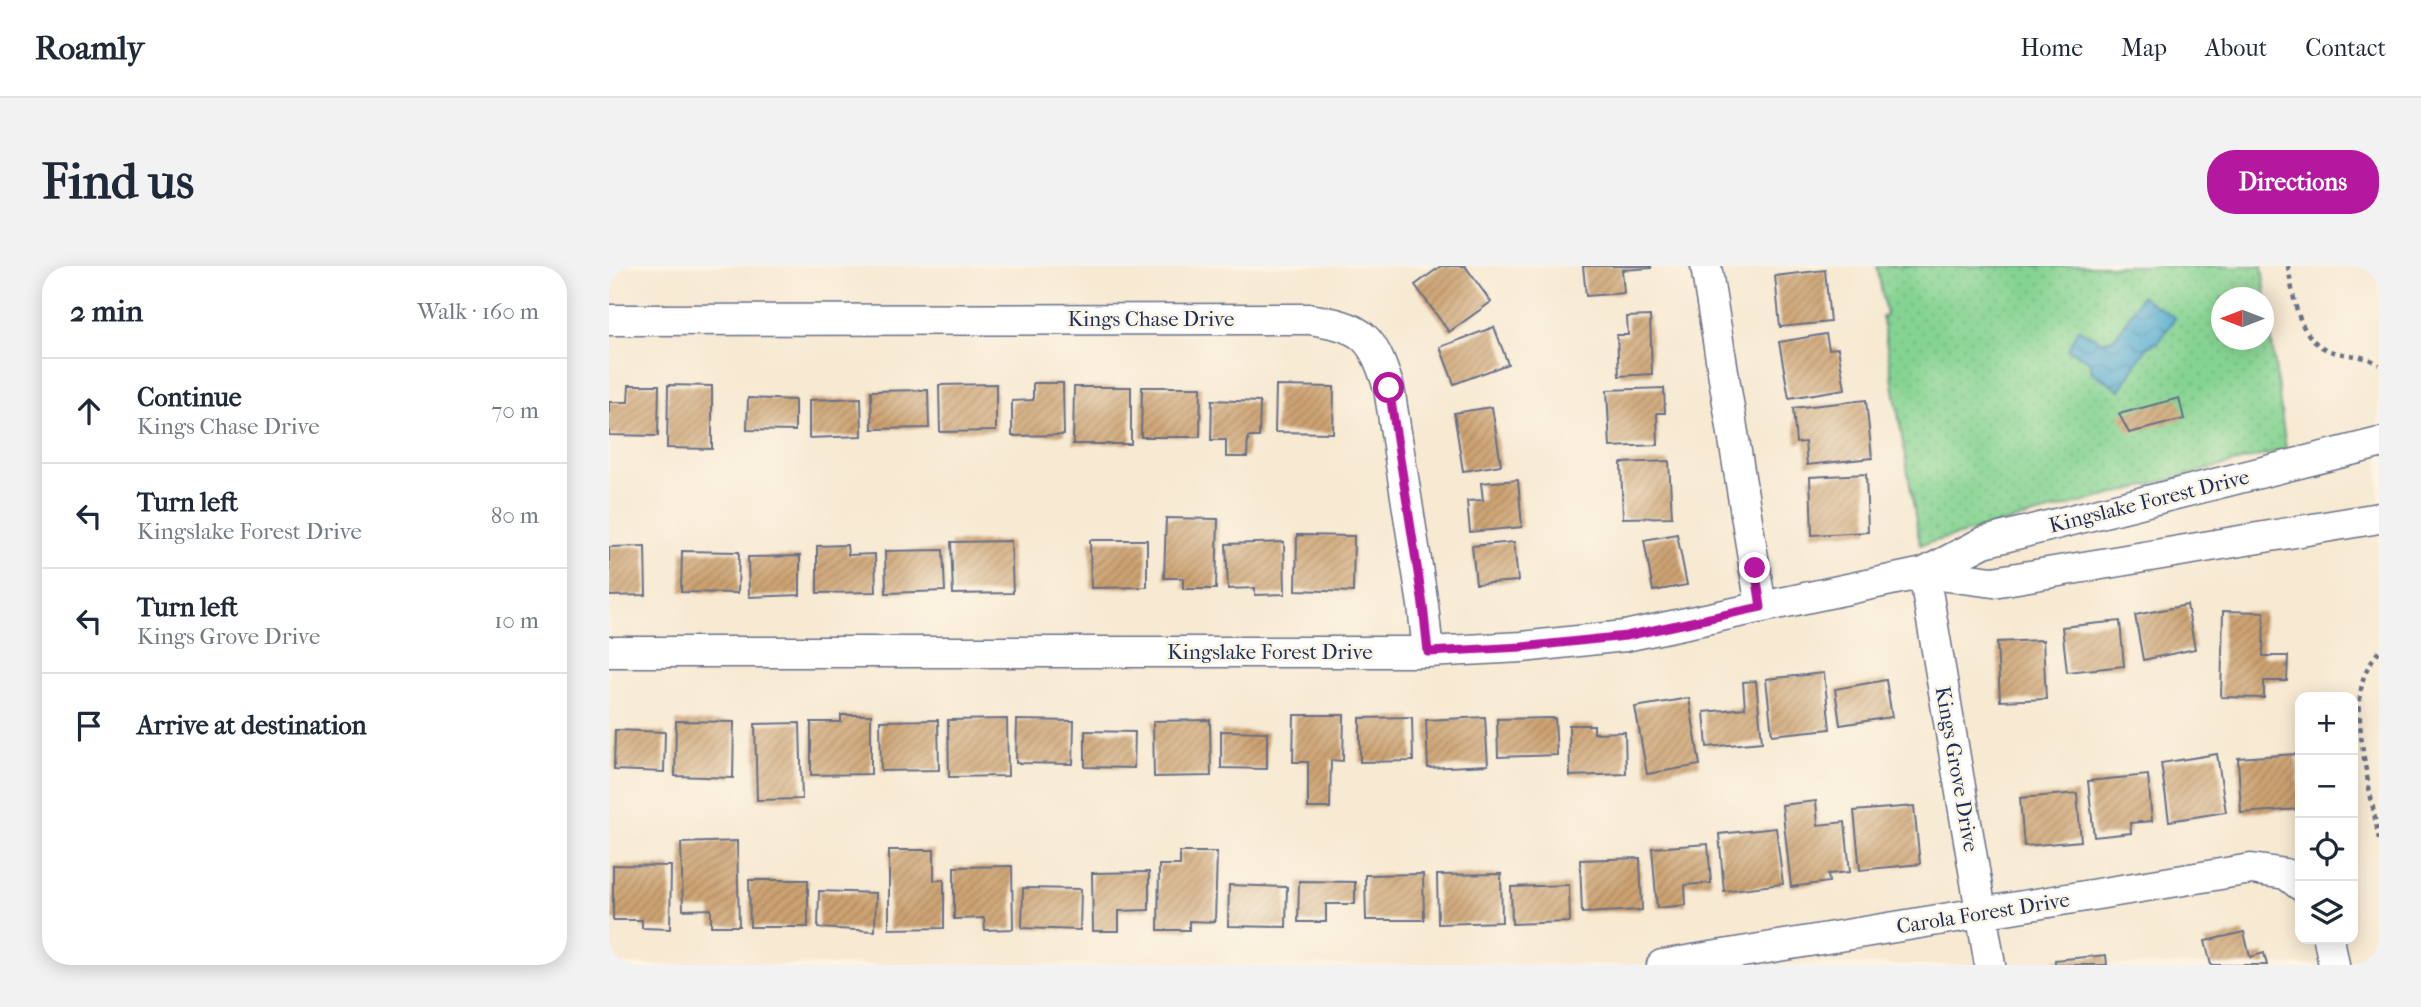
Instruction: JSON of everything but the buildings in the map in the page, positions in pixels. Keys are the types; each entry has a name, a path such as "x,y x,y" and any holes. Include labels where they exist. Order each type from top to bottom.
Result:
{"street":[{"path":"1706,266 1761,607"},
{"name":"Kings Chase Drive","path":"609,320 1309,319 1343,324 1362,335 1379,358 1389,388 1428,652"},
{"name":"Kingslake Forest Drive","path":"609,652 1428,652 1522,647 1626,636 1924,573 1985,542 2379,443"},
{"name":"Kingslake Forest Drive","path":"1924,573 1993,582 2379,518"},
{"name":"Kings Grove Drive","path":"1924,573 1990,965"},
{"name":"Carola Forest Drive","path":"1662,965 2251,869 2286,874 2295,881"},
{"path":"2330,944 2334,965"}],"path":[{"path":"2288,266 2295,304 2307,337 2324,351 2372,359 2379,365"},
{"path":"2379,651 2369,664 2362,684 2359,718 2379,840"}],"green space":[{"path":"1877,266 2262,266 2265,287 2211,287 2211,350 2273,350 2286,449 1920,545 1882,317 1886,316"}],"water":[{"path":"2141,296 2175,318 2159,342 2147,347 2120,390 2092,372 2089,361 2068,349 2078,329 2103,342 2116,337"}],"route":[{"path":"1389,388 1428,652 1522,647 1626,636 1761,607 1755,568"}]}
